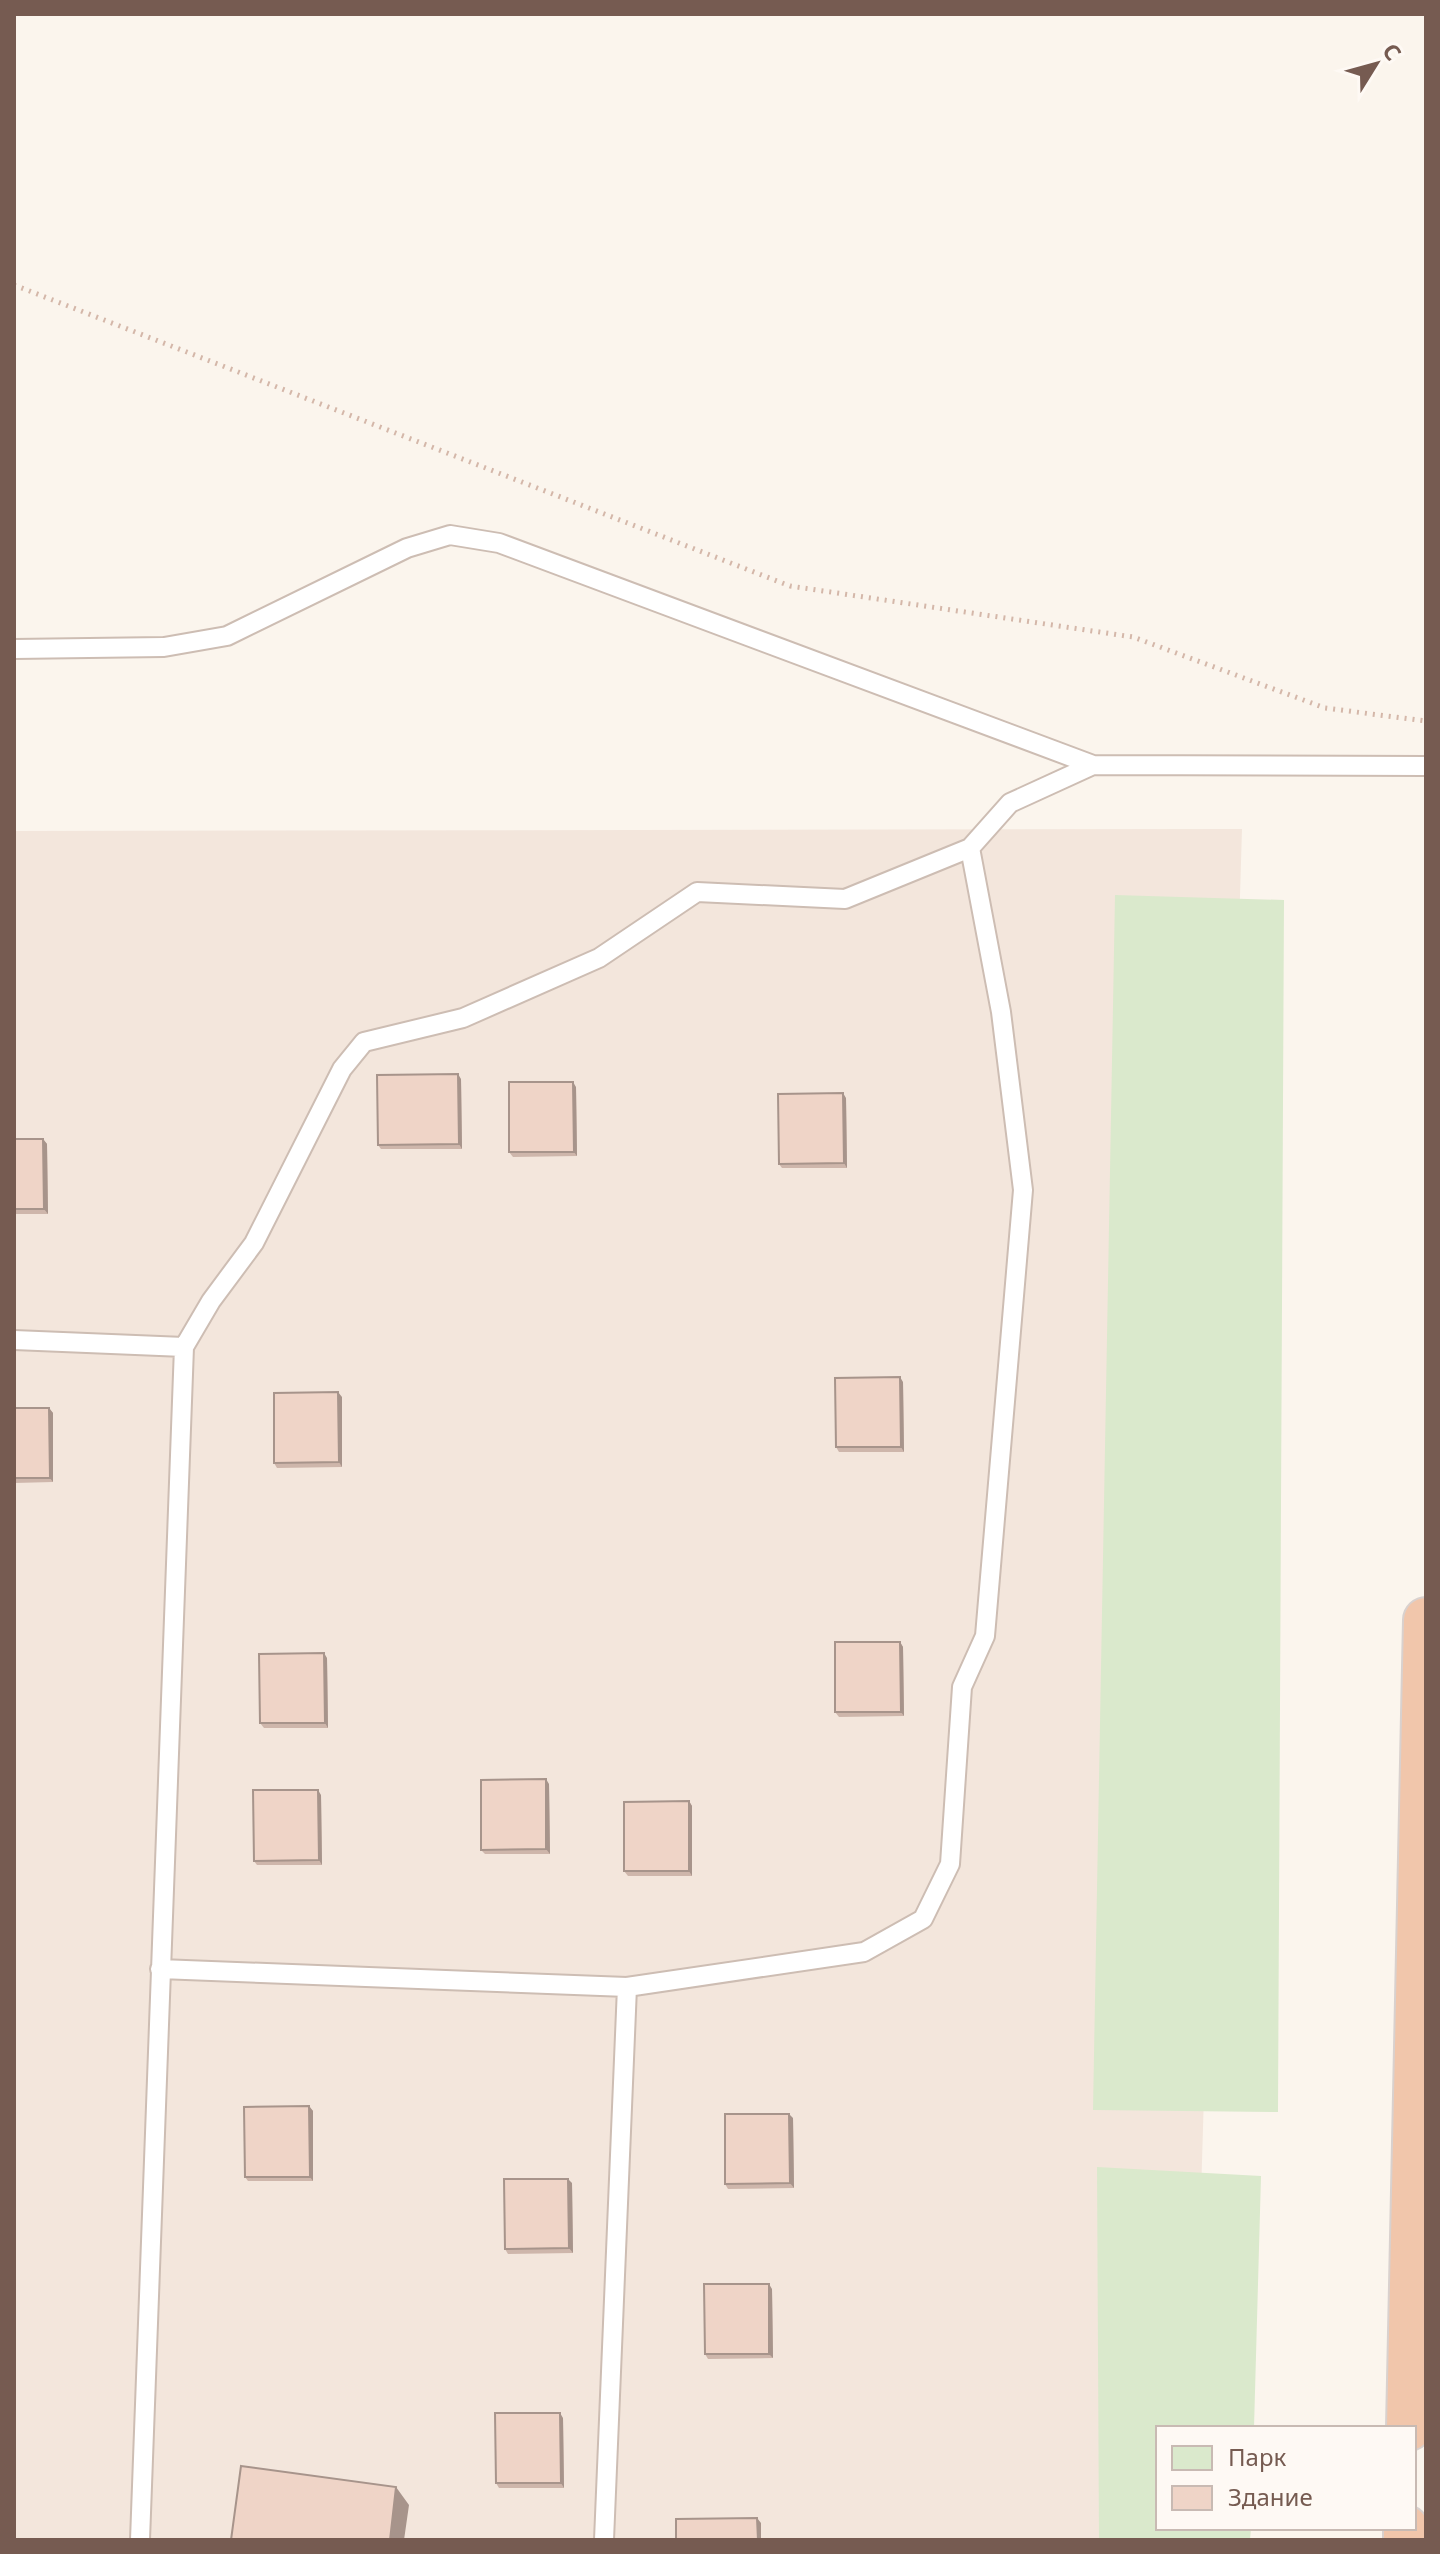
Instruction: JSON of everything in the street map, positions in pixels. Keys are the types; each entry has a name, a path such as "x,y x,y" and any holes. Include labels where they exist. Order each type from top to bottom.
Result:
{"highway":[{"path":"1409,2426 1426,1620"}],"lane":[{"path":"14,649 164,647 227,636 407,548 450,535 499,543 1093,765 1426,766"},
{"path":"140,2540 184,1347 211,1301 254,1243 342,1069 364,1042 463,1018 599,958 697,892 845,899 970,848 1010,803 1093,765"},
{"path":"160,1969 627,1987 864,1952 923,1919 950,1864 962,1687 985,1636 1023,1190 1001,1012 970,848"},
{"path":"14,1340 184,1347"},
{"path":"604,2540 627,1987"}],"path":[{"path":"14,285 790,586 1133,637 1325,708 1426,721"}],"shaded area":[{"path":"1242,829 1194,2426 1156,2426 1156,2530 1191,2540 14,2540 14,831"}],"green space":[{"path":"1115,895 1284,900 1278,2112 1093,2110"},
{"path":"1097,2167 1261,2176 1254,2426 1156,2426 1156,2530 1251,2530 1250,2540 1099,2540"}],"building":[{"path":"458,1074 459,1144 378,1145 377,1075"},
{"path":"509,1082 573,1082 574,1152 509,1152"},
{"path":"843,1093 844,1163 779,1164 778,1094"},
{"path":"14,1139 43,1139 44,1209 14,1209"},
{"path":"900,1377 901,1447 836,1447 835,1378"},
{"path":"338,1392 339,1462 274,1463 274,1393"},
{"path":"14,1408 49,1408 50,1478 14,1478"},
{"path":"835,1642 900,1642 901,1712 835,1712"},
{"path":"324,1653 325,1723 260,1723 259,1654"},
{"path":"546,1779 546,1849 481,1850 481,1780"},
{"path":"253,1790 318,1790 319,1860 254,1861"},
{"path":"689,1801 689,1871 624,1871 624,1802"},
{"path":"309,2106 310,2177 245,2177 244,2107"},
{"path":"725,2114 789,2114 790,2183 725,2184"},
{"path":"504,2179 568,2179 569,2248 505,2249"},
{"path":"704,2284 769,2284 769,2354 705,2354"},
{"path":"495,2413 560,2413 561,2483 496,2483"},
{"path":"241,2466 396,2487 390,2540 231,2540"},
{"path":"757,2518 758,2540 676,2540 676,2519"}]}
